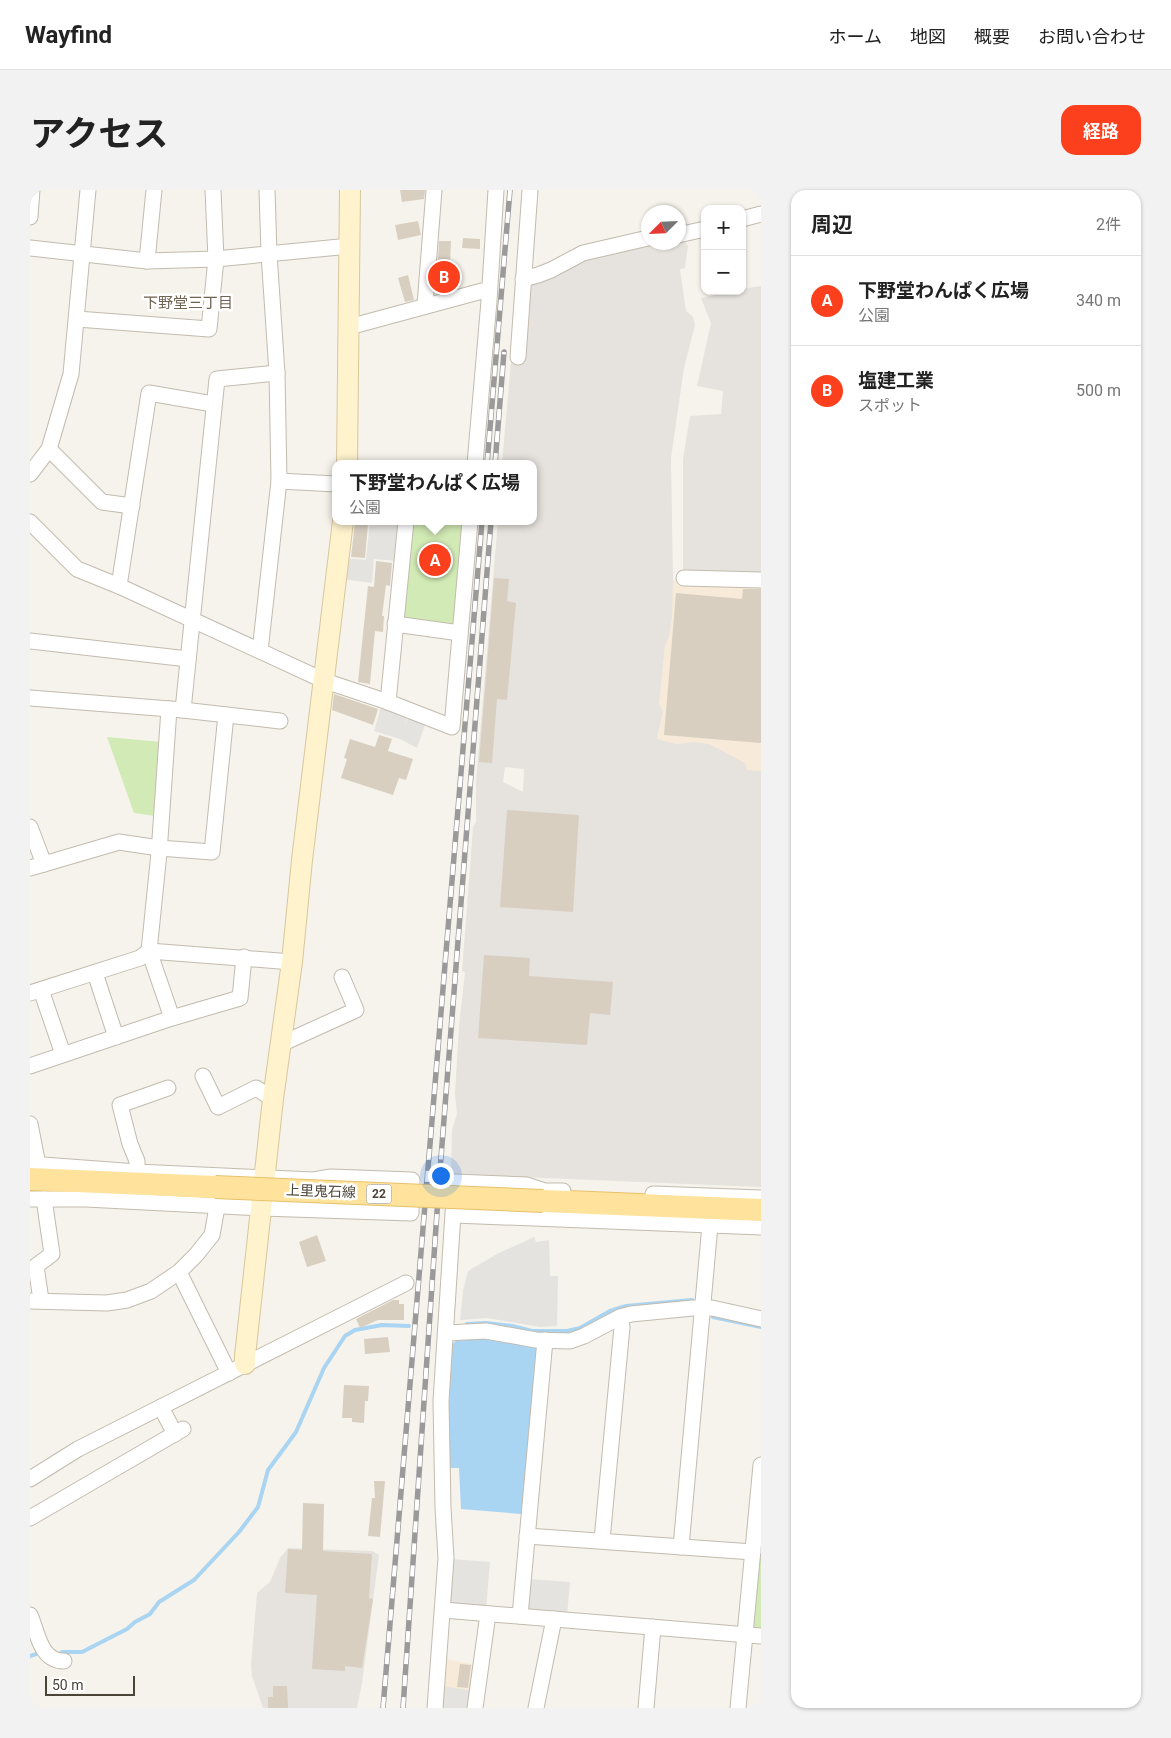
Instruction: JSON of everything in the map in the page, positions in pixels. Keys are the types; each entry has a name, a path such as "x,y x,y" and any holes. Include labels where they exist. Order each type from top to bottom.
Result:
{"main road":[{"name":"上里鬼石線","path":"33,1169 218,1189 761,1210"}],"street":[{"path":"30,217 32,190"},
{"path":"30,474 49,449 71,374 88,190"},
{"path":"148,261 154,190"},
{"path":"77,319 209,330 216,259 213,190"},
{"path":"260,651 279,481 277,373 267,190"},
{"path":"347,460 350,190"},
{"path":"425,305 434,190"},
{"path":"475,460 496,190"},
{"path":"518,357 522,279 530,190"},
{"path":"746,218 761,214"},
{"path":"686,233 701,230"},
{"path":"522,279 538,276 583,253 641,240"},
{"path":"30,248 148,261 216,259 350,246"},
{"path":"348,327 425,305 489,291"},
{"path":"172,1018 149,950 176,709 188,659 217,379 277,373"},
{"path":"119,586 149,393 213,404"},
{"path":"49,449 102,502 132,506"},
{"path":"279,481 332,484"},
{"path":"30,522 77,569 119,586 325,681 388,702 452,727 470,525"},
{"path":"237,1368 245,1356 273,1100 292,962 302,860 343,525"},
{"path":"388,702 406,525"},
{"path":"684,578 761,580"},
{"path":"395,624 460,633"},
{"path":"30,642 188,659"},
{"path":"30,698 176,709 280,721"},
{"path":"30,827 37,866 119,842 159,848 212,852 226,715"},
{"path":"63,1054 35,992 140,958 149,950 292,962"},
{"path":"30,1066 172,1018 240,998 244,957"},
{"path":"95,972 116,1037"},
{"path":"281,1044 356,1010 342,977"},
{"path":"203,1076 218,1107 256,1088 273,1100"},
{"path":"137,1172 137,1161 130,1144 120,1105 168,1088"},
{"path":"30,1124 33,1169 137,1172 218,1189 262,1208 411,1213 412,1180 331,1176 313,1180 265,1176 218,1189 37,1199 52,1254 36,1266 35,1300 107,1303 127,1300 151,1291 179,1272 212,1235 218,1189"},
{"path":"435,1708 446,1558 441,1401 455,1182 530,1185 544,1191 761,1198"},
{"path":"454,1215 761,1227"},
{"path":"681,1547 710,1225"},
{"path":"179,1272 237,1368"},
{"path":"30,1480 78,1450 237,1368 335,1321 406,1283"},
{"path":"446,1334 486,1331 545,1340 570,1341 584,1336 620,1317 631,1314 703,1308 761,1319"},
{"path":"602,1540 622,1327 620,1317"},
{"path":"520,1616 545,1340"},
{"path":"30,1518 179,1432 161,1408"},
{"path":"738,1708 761,1465"},
{"path":"527,1536 753,1552"},
{"path":"442,1610 761,1636"},
{"path":"475,1708 488,1614"},
{"path":"30,1615 48,1657 54,1661 64,1661"},
{"path":"536,1708 554,1619"},
{"path":"646,1708 654,1627"}],"shaded area":[{"path":"686,243 688,246 685,268 680,269 686,311 693,317 695,325 684,368 671,458 672,617 669,637 665,645 659,705 663,711 657,739 676,744 693,742 709,744 745,763 747,770 761,771 761,1187 451,1174 452,1130 457,1114 455,1094 459,1026 465,972 462,971 473,827 476,822 476,781 498,525 537,525 537,460 502,460 511,362 525,363 528,290 533,284 580,261 641,247 641,250 686,250","holes":["505,767 524,769 523,792 503,782"]},
{"path":"761,286 761,575 686,572 683,570 683,459 690,416 721,414 723,391 697,386 711,323 701,298 715,295 746,295 746,288"},
{"path":"370,525 402,525 398,561 374,559 372,583 343,579 345,558 366,560"},
{"path":"673,580 761,584 761,783 747,770 693,742 676,744 657,740 663,711 659,705 665,644 669,637"},
{"path":"381,707 407,719 404,727 408,718 425,725 417,748 400,739 374,731"},
{"path":"534,1237 536,1242 549,1240 550,1276 558,1276 557,1326 540,1327 487,1318 460,1320 463,1291 468,1271 497,1254"},
{"path":"288,1548 372,1551 379,1555 357,1708 263,1708 252,1676 251,1665 257,1593 270,1582 280,1558"},
{"path":"452,1559 490,1562 486,1609 452,1606 448,1602"},
{"path":"528,1579 570,1582 567,1615 529,1612 525,1608"},
{"path":"445,1659 477,1665 474,1691 442,1686"},
{"path":"442,1686 474,1691 471,1708 439,1708"}],"green space":[{"path":"412,525 465,525 457,623 451,628 404,622 401,617"},
{"path":"107,737 161,742 155,816 134,813"},
{"path":"761,1524 761,1628 755,1627 752,1623"}],"water":[{"path":"485,1338 535,1346 538,1351 521,1514 461,1509 459,1468 450,1468 449,1403 452,1344 456,1341"}],"building":[{"path":"400,190 425,190 424,199 402,202"},
{"path":"418,221 421,235 398,240 395,225"},
{"path":"463,238 480,239 480,249 462,248"},
{"path":"439,241 451,241 450,265 459,266 457,288 449,290 436,289"},
{"path":"408,275 414,300 405,302 398,278"},
{"path":"355,525 368,525 365,558 351,557"},
{"path":"376,561 392,563 390,586 386,585 382,616 384,616 383,632 375,631 370,684 358,682 368,586 374,587"},
{"path":"494,578 509,579 507,601 516,603 507,700 497,699 492,763 479,762"},
{"path":"743,589 761,589 761,743 664,735 676,593 742,599"},
{"path":"334,694 378,709 373,725 332,710"},
{"path":"379,735 392,739 388,751 413,759 406,780 399,778 393,795 341,778 347,759 344,758 350,739 375,747"},
{"path":"507,810 579,815 573,912 500,907"},
{"path":"484,955 530,958 529,976 613,982 610,1015 590,1013 587,1045 478,1038"},
{"path":"317,1235 326,1261 307,1267 299,1242"},
{"path":"393,1300 399,1300 399,1304 404,1304 404,1320 378,1320 360,1328 356,1319"},
{"path":"388,1337 390,1352 365,1354 364,1339"},
{"path":"344,1385 369,1386 368,1401 365,1401 364,1423 352,1422 352,1418 342,1418"},
{"path":"374,1481 385,1481 380,1537 368,1536 372,1498 375,1498"},
{"path":"303,1503 324,1504 323,1551 372,1554 369,1598 373,1599 362,1668 345,1666 345,1671 312,1669 317,1595 285,1593 288,1549 302,1550"},
{"path":"460,1664 471,1665 468,1688 457,1687"},
{"path":"273,1686 287,1686 288,1708 268,1708 268,1697 273,1697"}],"waterway":[{"path":"467,1324 486,1323 532,1331 567,1331 580,1328 610,1311 626,1306 692,1300"},
{"path":"713,1317 761,1327"},
{"path":"62,1652 82,1652 127,1629 150,1614 159,1602 194,1580 239,1532 258,1507 268,1470 296,1432 324,1368 345,1336 355,1330 382,1325 409,1326"},
{"path":"30,1656 39,1653"}],"railway":[{"path":"487,460 510,190"},
{"path":"495,460 504,352"},
{"path":"383,1708 482,525"},
{"path":"403,1708 439,1183 491,525"}],"place":[{"name":"塩建工業","path":"444,277"},
{"name":"下野堂わんぱく広場","path":"435,560"}],"district":[{"name":"下野堂三丁目","path":"188,303"}]}
